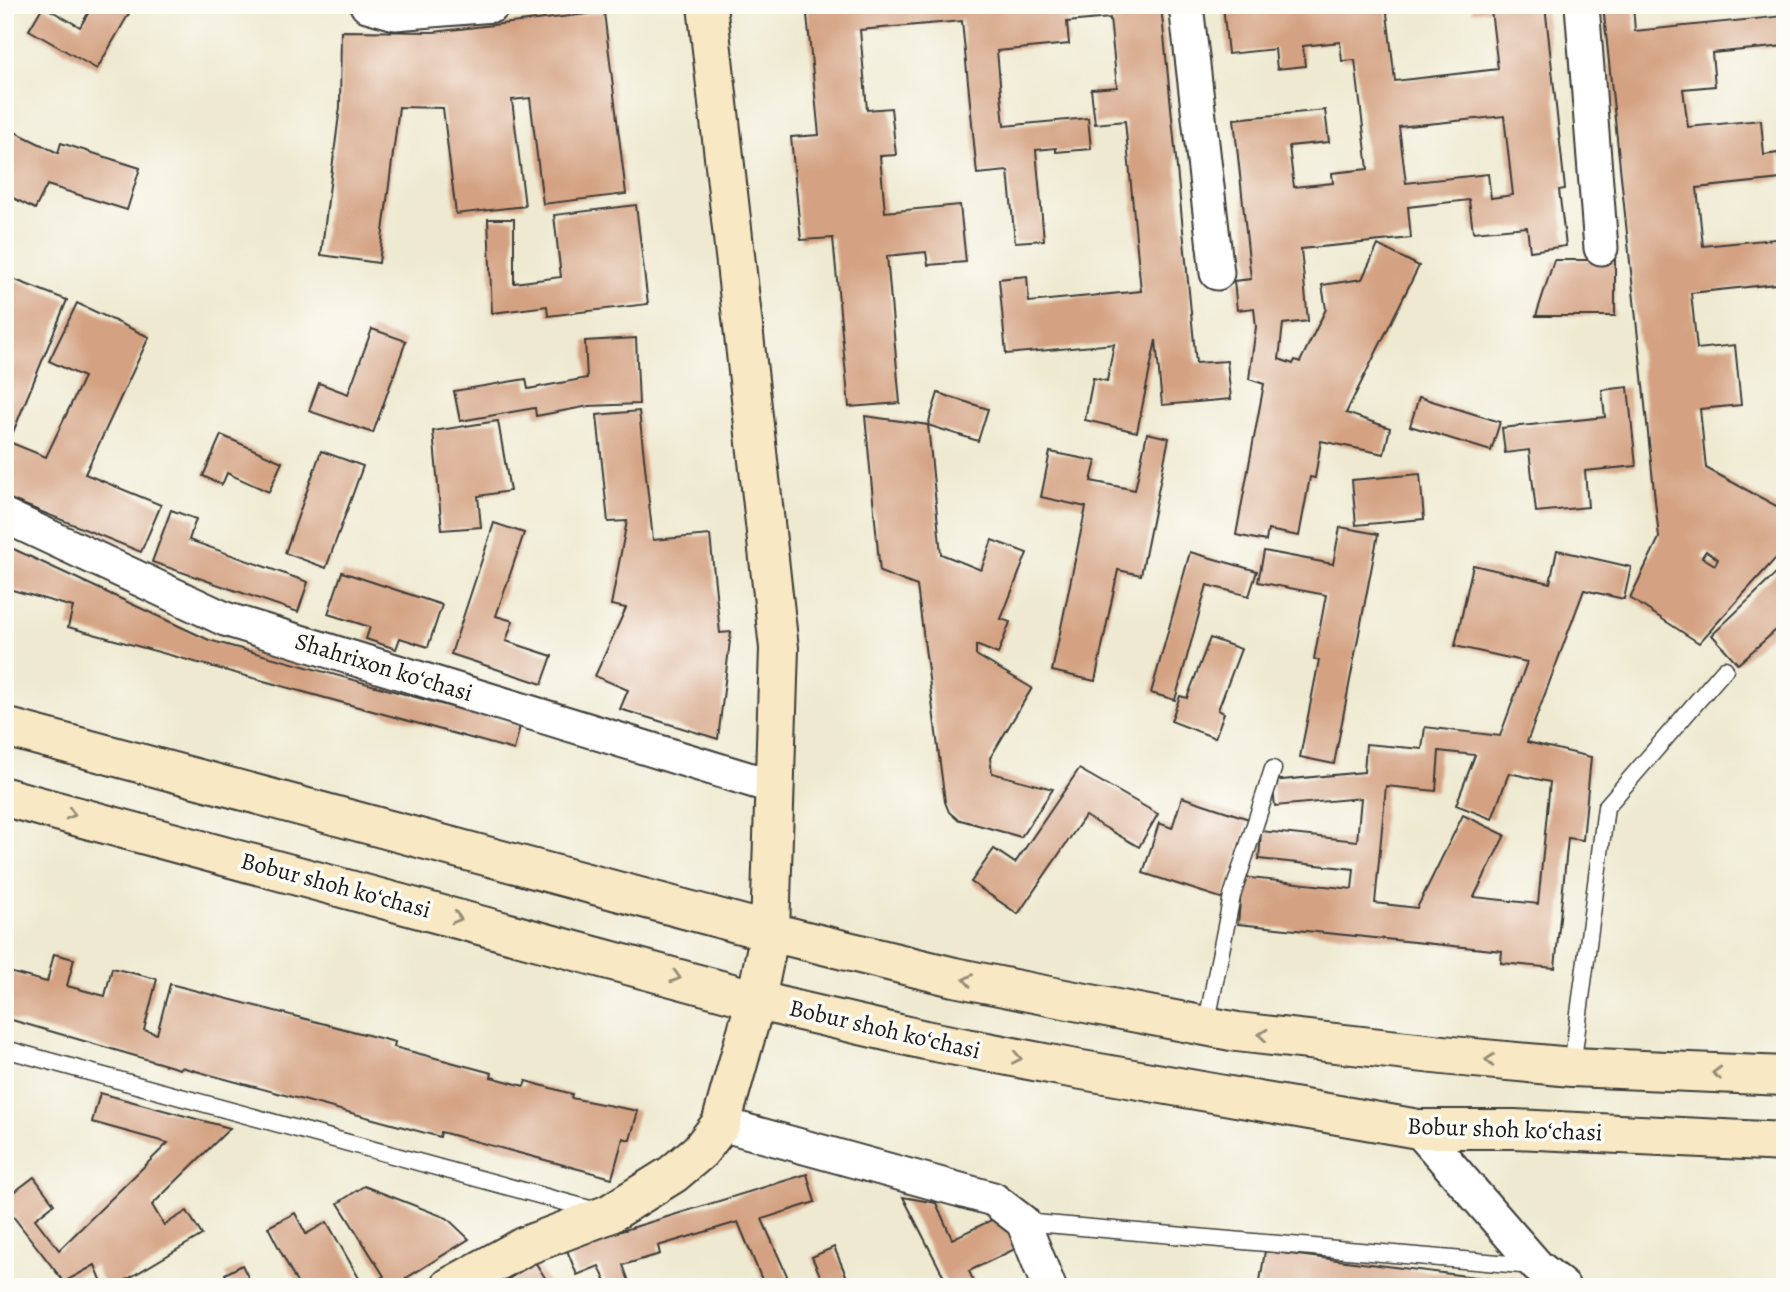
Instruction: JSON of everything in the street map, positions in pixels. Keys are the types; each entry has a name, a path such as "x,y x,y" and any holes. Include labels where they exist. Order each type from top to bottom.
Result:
{"main road":[{"path":"450,1287 525,1246 609,1214 673,1174 700,1151 721,1124 756,999 771,932 779,648 707,5"},
{"path":"5,727 771,932 954,977 1206,1026 1304,1040 1572,1067 1785,1076"},
{"name":"Bobur shoh koʻchasi","path":"5,797 756,999 925,1040 1418,1129 1514,1129 1785,1142"}],"street":[{"path":"367,5 395,13 493,5"},
{"path":"1186,5 1217,273"},
{"path":"1582,5 1601,248"},
{"name":"Shahrixon koʻchasi","path":"5,516 225,619 774,787"},
{"path":"721,1124 993,1199 1023,1222 1049,1287"},
{"path":"1418,1129 1538,1266 1563,1287"}],"lane":[{"path":"1572,1067 1606,807 1725,669"},
{"path":"1206,1026 1233,896 1273,769"},
{"path":"5,1049 609,1214"},
{"path":"1023,1222 1538,1266"}],"building":[{"path":"93,5 123,5 131,10 97,69 29,30 43,6 80,27"},
{"path":"806,5 1161,5 1196,363 1227,361 1231,399 1162,405 1156,340 1137,432 1085,420 1093,378 1107,381 1114,344 1006,354 999,279 1027,276 1029,302 1141,291 1125,121 1095,124 1091,89 1117,87 1110,18 1067,22 1069,44 997,51 1004,126 1088,118 1091,149 1056,152 1056,148 1036,150 1044,240 1015,242 1008,171 977,174 962,21 860,30 867,110 891,108 896,155 880,156 885,212 960,205 966,262 928,265 926,252 887,256 900,403 849,407 833,238 801,240 791,137 819,135"},
{"path":"1223,5 1272,5 1273,12 1292,10 1292,5 1386,5 1395,81 1498,69 1491,10 1472,12 1472,5 1545,5 1565,189 1559,190 1566,246 1530,251 1527,227 1473,232 1469,200 1408,207 1411,238 1301,249 1308,321 1283,324 1279,359 1293,364 1295,360 1300,362 1326,309 1322,285 1362,279 1378,245 1419,266 1346,413 1390,428 1384,454 1321,441 1315,478 1310,477 1299,536 1268,530 1266,541 1236,535 1264,384 1249,379 1256,327 1254,308 1237,310 1234,281 1251,279 1234,119 1325,110 1329,142 1289,146 1294,187 1333,183 1332,173 1368,169 1355,60 1342,61 1340,42 1303,46 1305,66 1277,69 1275,49 1228,54","holes":["1504,116 1513,195 1491,198 1488,174 1406,183 1399,127"]},
{"path":"1603,5 1633,5 1635,31 1784,16 1785,46 1712,53 1715,86 1683,89 1688,127 1761,120 1764,155 1778,153 1781,179 1697,188 1703,246 1785,238 1785,283 1691,293 1697,349 1735,345 1741,405 1700,409 1706,468 1780,508 1785,503 1785,548 1699,643 1630,598 1659,538","holes":["1706,551 1718,559 1715,565 1702,557"]},
{"path":"604,12 626,194 543,204 530,98 512,100 525,206 456,214 443,108 399,107 379,263 321,255 340,107 341,31 434,32"},
{"path":"5,127 58,153 61,143 140,168 127,210 47,185 35,209 5,194"},
{"path":"636,205 648,304 548,316 547,306 492,313 488,219 514,219 514,283 561,277 554,215"},
{"path":"1554,260 1615,260 1615,316 1536,316"},
{"path":"5,276 67,300 9,442 46,457 84,377 49,361 77,303 149,337 85,474 161,505 141,552 5,497 5,350 10,338 5,336"},
{"path":"372,329 406,341 373,433 309,411 319,383 348,394"},
{"path":"636,338 639,404 589,406 536,416 535,408 460,421 454,391 526,379 528,389 587,378 585,341"},
{"path":"1628,387 1636,466 1585,471 1588,507 1536,512 1529,450 1505,453 1502,428 1605,417 1602,390"},
{"path":"938,393 988,409 978,441 928,425"},
{"path":"1419,397 1500,422 1491,451 1410,426"},
{"path":"639,411 653,540 710,535 720,633 731,632 718,739 620,709 628,690 595,676 626,608 611,605 627,521 608,522 597,415"},
{"path":"865,416 928,425 941,554 981,570 992,540 1027,553 1001,619 1010,622 998,654 976,645 976,655 1032,688 990,758 992,773 1053,789 1021,837 957,819 949,812 945,802 917,586 880,572"},
{"path":"498,421 510,491 478,496 481,527 442,530 433,431"},
{"path":"1147,433 1169,438 1141,575 1118,570 1095,681 1052,671 1086,507 1041,497 1050,452 1096,461 1091,481 1135,490"},
{"path":"221,435 282,462 269,492 227,473 222,485 203,476"},
{"path":"321,451 363,466 326,568 285,553"},
{"path":"1420,474 1424,519 1356,525 1352,480"},
{"path":"171,510 196,519 189,540 308,582 298,612 152,562"},
{"path":"494,523 524,533 496,616 513,621 506,641 552,656 542,684 451,654"},
{"path":"1340,527 1378,534 1334,764 1300,757 1319,660 1314,659 1326,595 1258,582 1264,551 1333,564"},
{"path":"5,545 209,640 520,726 514,750 68,627 73,607 5,588"},
{"path":"1557,550 1631,567 1624,599 1584,590 1527,742 1591,757 1583,840 1568,838 1555,968 1501,963 1502,951 1238,924 1242,877 1352,889 1354,869 1259,859 1261,831 1357,841 1361,798 1275,806 1272,781 1364,772 1366,744 1422,749 1425,727 1500,736 1527,662 1455,646 1473,565 1550,583","holes":["1439,751 1475,755 1456,805 1492,819 1509,773 1550,782 1538,904 1474,897 1505,835 1463,815 1417,908 1375,903 1386,786 1436,791"]},
{"path":"1190,552 1257,571 1249,596 1207,585 1175,700 1151,693"},
{"path":"1785,565 1785,622 1738,664 1712,635"},
{"path":"342,572 442,605 428,647 400,638 396,649 366,639 370,627 328,614"},
{"path":"1210,638 1241,649 1218,710 1224,713 1215,738 1171,721 1180,696 1187,698"},
{"path":"1079,769 1158,814 1139,847 1085,816 1018,914 971,882 994,849 1015,863"},
{"path":"1182,797 1249,819 1224,899 1143,873 1159,823 1172,828"},
{"path":"5,939 11,941 6,960 5,960"},
{"path":"54,954 74,959 67,986 105,996 112,968 157,979 144,1030 157,1034 170,984 395,1042 394,1047 492,1073 491,1077 524,1086 526,1081 572,1094 571,1098 638,1111 630,1140 623,1138 612,1178 441,1132 440,1137 181,1067 180,1069 5,1018 5,971 47,982"},
{"path":"100,1093 230,1128 152,1205 164,1225 187,1211 202,1235 114,1287 104,1287 95,1265 64,1282 5,1206 5,1199 34,1177 54,1204 35,1219 59,1250 168,1143 92,1122"},
{"path":"807,1174 815,1202 762,1219 792,1287 765,1287 738,1222 658,1246 660,1254 623,1265 631,1287 608,1287 599,1266 577,1275 566,1248"},
{"path":"364,1186 447,1218 469,1239 405,1279 407,1284 402,1287 367,1287 384,1276 338,1203"},
{"path":"903,1197 936,1203 952,1239 1000,1216 1017,1248 969,1271 976,1287 949,1287"},
{"path":"295,1213 306,1234 327,1222 364,1287 299,1287 268,1227"},
{"path":"834,1247 851,1287 825,1287 812,1257"},
{"path":"1265,1251 1539,1285 1539,1287 1259,1287"},
{"path":"535,1262 551,1287 496,1287"},
{"path":"242,1265 253,1287 232,1287 225,1274"}]}
